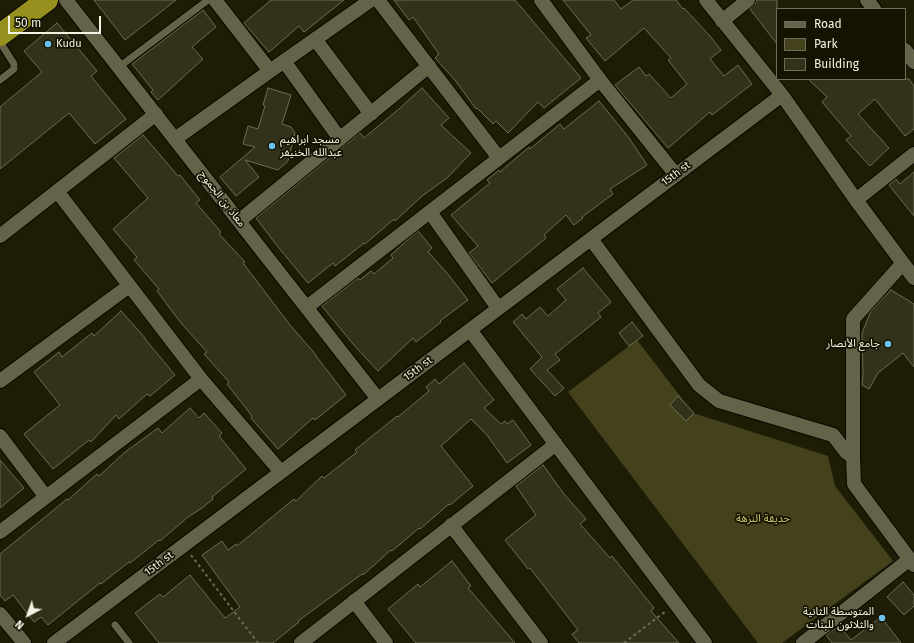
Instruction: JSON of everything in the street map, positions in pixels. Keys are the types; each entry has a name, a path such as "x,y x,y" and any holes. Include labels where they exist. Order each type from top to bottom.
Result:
{"highway":[{"path":"0,35 46,0"}],"street":[{"name":"معاذ بن الجموح","path":"66,0 378,399"},
{"path":"215,0 270,71"},
{"path":"176,139 371,0"},
{"path":"378,0 499,158"},
{"path":"541,0 600,80 676,175"},
{"path":"706,0 782,95 856,200 914,278"},
{"path":"722,21 748,0"},
{"path":"867,0 873,8"},
{"path":"315,39 371,114"},
{"path":"906,51 914,62"},
{"path":"284,61 340,139"},
{"path":"239,221 429,66"},
{"path":"307,307 600,80"},
{"name":"15th st","path":"54,643 782,95"},
{"path":"0,236 156,114"},
{"path":"856,200 914,154"},
{"path":"57,191 201,379 281,472"},
{"path":"430,212 498,308"},
{"path":"591,239 699,385 719,401 833,435 846,452 853,457"},
{"path":"803,643 912,562 854,484 853,457 853,319 903,263"},
{"path":"0,381 129,286"},
{"path":"470,330 705,643"},
{"path":"0,532 201,379"},
{"path":"0,436 46,497"},
{"path":"301,643 556,444"},
{"path":"451,525 541,643"},
{"path":"354,601 386,643"},
{"path":"0,614 24,643"}],"lane":[{"path":"119,67 208,0"},
{"path":"0,42 14,64 14,69 0,80"},
{"path":"115,625 129,643"}],"path":[{"path":"184,545 258,643"},
{"path":"624,643 676,604"}],"green space":[{"name":"حديقة النزهة","path":"637,340 693,413 828,456 835,486 893,561 782,643 758,643 568,392"}],"building":[{"path":"94,0 176,0 125,40"},
{"path":"271,0 344,0 304,32 299,26 269,52 244,23"},
{"path":"394,0 515,0 581,78 544,108 538,102 508,133 496,121 493,124 477,108 476,109 455,80 435,58 439,54 413,17 409,20"},
{"path":"563,0 614,0 621,9 633,0 676,0 721,50 710,59 724,76 738,65 752,84 712,115 710,112 668,148 615,85 639,67 646,76 649,74 671,98 687,84 668,60 671,58 644,28 605,61 586,38 591,35"},
{"path":"756,0 777,0 776,43 750,9 756,3"},
{"path":"203,10 216,27 192,47 203,59 158,100 151,92 153,90 132,64"},
{"path":"57,23 97,71 91,76 126,119 95,144 69,113 0,169 0,107 42,72 24,51"},
{"path":"909,79 914,86 914,129 905,136 875,99 858,114 889,148 870,166 846,140 851,136 822,102 827,97 809,80"},
{"path":"268,88 291,95 282,124 291,127 295,133 288,161 278,170 245,160 259,177 236,196 220,177 255,147 243,144 248,126 258,129 265,106 263,105"},
{"path":"422,88 449,118 441,125 471,153 447,178 422,196 395,221 394,219 365,244 364,243 335,266 333,263 308,283 256,218 360,133 364,138"},
{"path":"599,101 629,138 647,165 610,189 613,194 582,217 583,218 574,225 566,215 544,235 546,238 492,283 469,253 478,246 451,215 490,183 487,180 499,170 500,172 529,147 530,149 560,124 564,129"},
{"path":"143,135 178,176 180,175 200,200 196,203 221,232 219,234 245,262 243,263 290,325 316,355 346,395 315,420 313,418 278,449 251,418 252,416 227,384 229,382 204,354 207,352 181,323 157,291 159,289 134,260 137,257 113,229 148,198 114,158"},
{"path":"914,172 914,216 889,185 896,179 900,184"},
{"path":"418,231 432,248 428,252 468,300 440,321 441,322 416,342 413,338 378,371 353,344 322,306 358,278 360,280 371,271 374,274 393,258 391,255"},
{"path":"583,268 611,302 598,313 601,317 555,354 560,360 547,370 564,388 555,396 530,369 542,357 513,322 522,314 526,319 540,307 548,316 566,300 557,289"},
{"name":"جامع الأنصار","path":"891,290 914,304 914,367 903,353 878,373 869,389 862,385 862,333 871,311"},
{"path":"121,311 175,375 150,396 147,394 119,419 116,415 91,442 89,440 53,469 24,434 60,405 34,372 59,352 62,357 92,333 94,336"},
{"path":"632,322 643,336 629,346 619,333"},
{"path":"464,363 494,400 484,408 501,424 505,421 507,424 513,420 531,445 507,463 487,435 471,419 441,446 473,486 392,551 391,550 363,575 362,574 298,621 299,622 273,643 159,643 135,613 160,594 163,597 190,575 225,618 240,607 202,555 222,541 228,550 236,544 237,546 294,499 296,501 322,476 324,478 357,452 355,450 429,391 426,387 435,379 439,384"},
{"path":"678,396 694,413 686,421 670,405"},
{"path":"190,408 199,418 204,413 222,433 219,436 246,469 212,497 213,499 202,508 188,517 160,541 159,540 101,584 100,583 48,625 41,617 34,622 13,595 5,601 0,595 0,554 67,499 68,500 97,474 99,476 124,453 158,428 162,433"},
{"path":"0,460 24,488 0,508"},
{"path":"543,465 564,494 586,519 580,524 610,558 612,556 654,608 651,611 679,643 579,643 572,634 578,630 530,568 528,569 505,540 536,515 516,486"},
{"path":"452,561 471,586 468,588 515,643 416,643 388,609 418,584 420,587"},
{"path":"903,582 914,595 914,606 904,615 887,597"},
{"path":"881,617 901,643 832,643 826,635 839,626 851,640"}],"place":[{"name":"Kudu","path":"48,44"},
{"name":"مسجد ابراهيم عبدالله الخنيفر","path":"272,146"},
{"name":"جامع الأنصار","path":"888,344"},
{"name":"المتوسطة الثانية والثلاثون للبنات","path":"882,618"}]}
